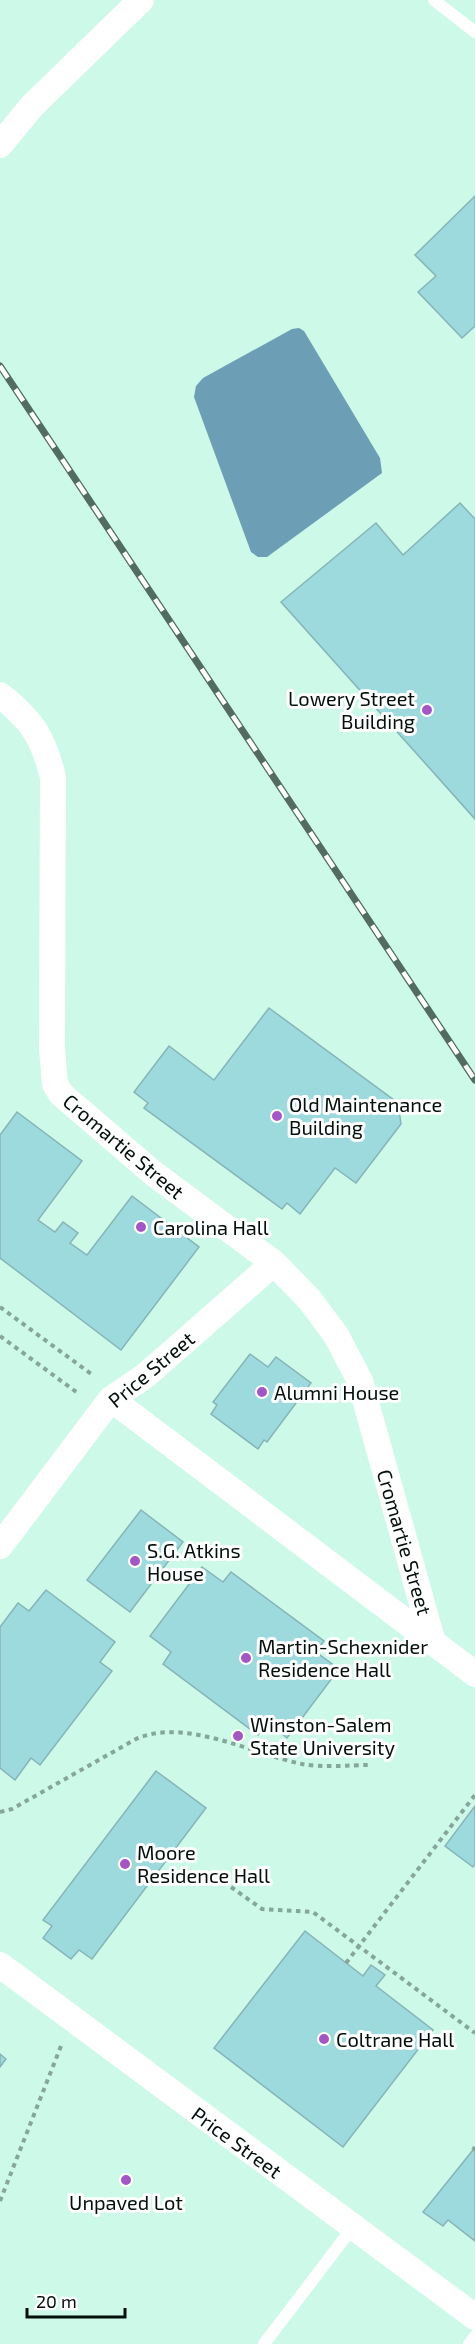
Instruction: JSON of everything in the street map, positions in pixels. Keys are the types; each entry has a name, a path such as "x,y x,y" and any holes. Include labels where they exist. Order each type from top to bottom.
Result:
{"street":[{"path":"0,145 32,106 141,0"},
{"name":"Cromartie Street","path":"0,695 26,717 36,730 46,751 53,777 52,1048 54,1084 70,1103 153,1173 274,1263 309,1299 336,1335 360,1381 433,1643"},
{"name":"Price Street","path":"0,1546 105,1398 145,1376 274,1263"},
{"name":"Cromartie Street","path":"105,1398 475,1674"},
{"name":"Price Street","path":"0,1965 94,2037 475,2317"}],"lane":[{"path":"434,0 475,32"},
{"path":"264,2344 352,2227"},
{"path":"469,2344 475,2336"}],"path":[{"path":"0,1307 105,1398"},
{"path":"0,1336 105,1398"},
{"path":"0,1812 12,1809 136,1739 163,1731 224,1741 304,1765 371,1765"},
{"path":"346,1963 475,1795"},
{"path":"231,1887 262,1909 313,1912 475,2033"},
{"path":"0,2201 62,2044"}],"water":[{"path":"299,328 304,331 380,458 382,473 267,557 258,557 251,552 194,397 196,386 203,378 292,329"}],"building":[{"path":"475,196 475,326 462,338 418,292 436,276 415,255"},
{"name":"Lowery Street Building","path":"460,503 475,519 475,819 281,602 376,523 403,555"},
{"name":"Old Maintenance Building","path":"269,1008 398,1103 401,1124 356,1183 335,1168 300,1214 287,1203 282,1209 144,1108 148,1103 134,1092 169,1046 214,1080"},
{"name":"Carolina Hall","path":"17,1112 82,1161 38,1220 55,1232 63,1222 78,1233 70,1243 87,1255 132,1196 199,1247 121,1350 0,1258 0,1135"},
{"name":"Alumni House","path":"250,1354 268,1367 276,1357 311,1383 267,1442 264,1440 258,1449 211,1414 217,1405 213,1402"},
{"name":"S.G. Atkins House","path":"141,1510 183,1542 130,1612 87,1580"},
{"name":"Martin-Schexnider Residence Hall","path":"202,1567 223,1582 231,1572 324,1641 316,1652 339,1669 287,1738 267,1723 258,1735 163,1664 171,1652 150,1636"},
{"path":"46,1590 115,1642 100,1662 112,1671 40,1765 31,1758 15,1780 0,1768 0,1627 18,1603 29,1611"},
{"name":"Moore Residence Hall","path":"156,1771 206,1808 92,1959 79,1950 71,1959 43,1938 52,1926 43,1920"},
{"path":"475,1806 475,1864 473,1867 445,1846"},
{"name":"Coltrane Hall","path":"305,1931 363,1976 371,1965 385,1975 376,1986 433,2030 343,2147 214,2048"},
{"path":"0,2054 6,2059 0,2067"},
{"path":"473,2150 475,2151 475,2241 448,2220 443,2226 423,2212"}],"railway":[{"path":"0,366 475,1080"}],"place":[{"name":"Lowery Street Building","path":"427,710"},
{"name":"Old Maintenance Building","path":"277,1116"},
{"name":"Carolina Hall","path":"141,1227"},
{"name":"Alumni House","path":"262,1392"},
{"name":"S.G. Atkins House","path":"135,1561"},
{"name":"Martin-Schexnider Residence Hall","path":"246,1658"},
{"name":"Winston-Salem State University","path":"238,1736"},
{"name":"Moore Residence Hall","path":"125,1864"},
{"name":"Coltrane Hall","path":"324,2039"},
{"name":"Unpaved Lot","path":"126,2180"}]}
